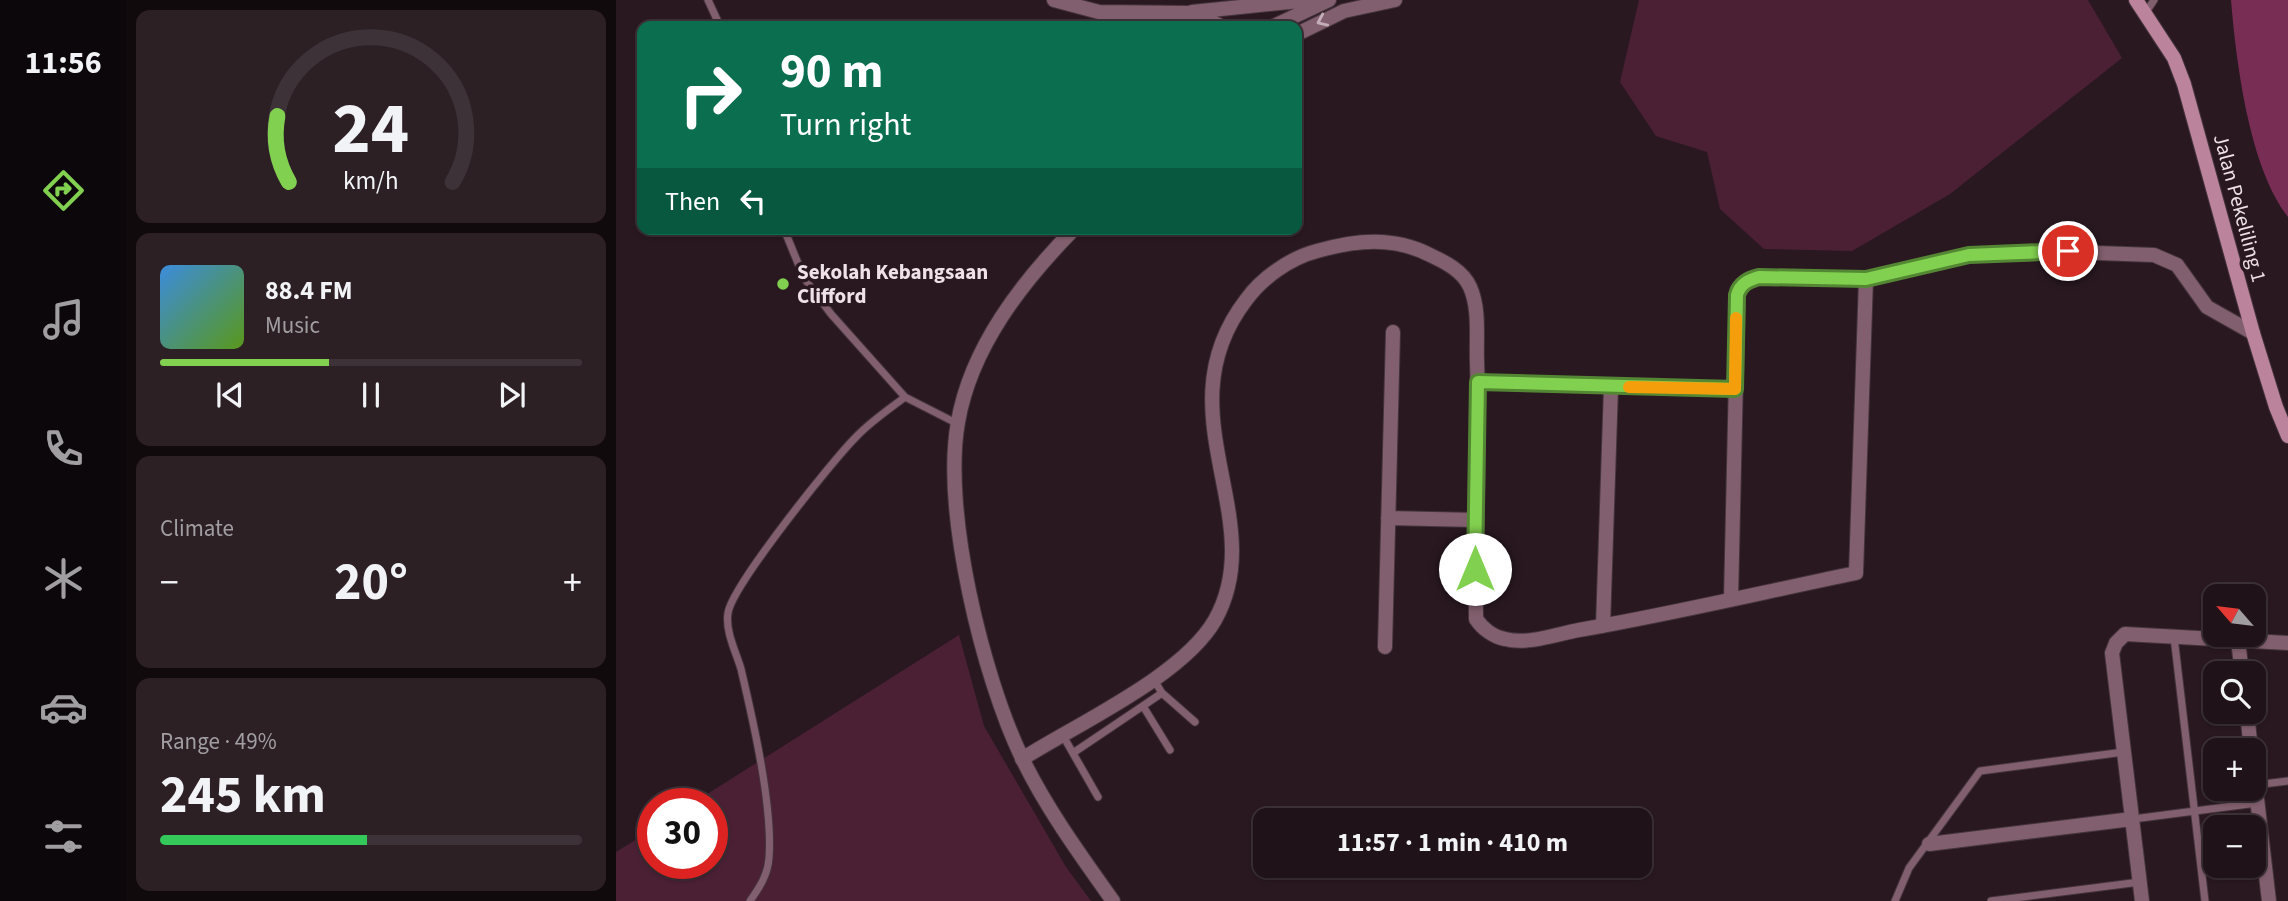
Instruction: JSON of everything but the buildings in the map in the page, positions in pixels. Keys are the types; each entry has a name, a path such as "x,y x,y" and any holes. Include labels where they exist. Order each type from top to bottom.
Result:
{"main road":[{"name":"Jalan Pekeliling 1","path":"2145,4 2174,58 2184,84 2253,334 2288,436"}],"street":[{"path":"1054,0 1099,12 1175,13 1190,19 1310,0"},
{"path":"1285,21 1329,0"},
{"path":"1302,32 1343,11 1395,0"},
{"path":"1069,235 1017,292 983,351 965,394 958,424 956,489 965,578 1000,706 1022,759 1113,901"},
{"path":"1022,759 1154,679 1201,638 1214,621 1226,590 1229,524 1210,409 1210,384 1222,338 1233,316 1251,293 1277,271 1306,254 1368,240 1397,243 1420,249 1462,274 1469,284 1475,299 1478,382 1476,618 1482,628 1504,639 1522,640 1603,626 1856,573 1866,279"},
{"path":"1731,599 1737,295 1743,284 1759,277 1866,279 1969,255 2068,251 2154,256 2176,265 2207,307 2253,334"},
{"path":"1385,647 1393,332"},
{"path":"1478,382 1735,389"},
{"path":"1603,626 1611,387"},
{"path":"1388,518 1475,520"},
{"path":"2142,901 2112,653 2116,643 2125,634 2203,638"},
{"path":"2266,642 2288,643"},
{"path":"2257,803 2269,901"},
{"path":"1929,844 2132,819"}],"lane":[{"path":"708,0 718,21"},
{"path":"786,235 804,278 831,314 905,397 958,424"},
{"path":"750,901 762,884 769,860 768,826 741,669 727,621 732,599 770,544 855,438 905,397"},
{"path":"2174,637 2205,901"},
{"path":"1154,679 1162,693 1195,722"},
{"path":"1073,753 1162,693"},
{"path":"1143,706 1170,750"},
{"path":"1062,734 1098,797"},
{"path":"1895,901 1909,868 1980,771 2124,751"},
{"path":"2266,780 2288,781"},
{"path":"2132,819 2257,803"},
{"path":"1991,901 2140,882"}],"shaded area":[{"path":"1639,0 2088,0 2122,58 1950,194 1852,251 1764,249 1720,209 1707,152 1656,136 1620,82"},
{"path":"2231,0 2288,0 2288,217 2263,171 2254,143 2241,83"},
{"path":"959,635 984,726 1066,867 1091,901 616,901 616,852 637,839 637,879 728,879 728,788 717,788"}],"slow traffic":[{"path":"1629,387 1735,389 1736,318"}],"place":[{"name":"Sekolah Kebangsaan Clifford","path":"783,284"}],"route":[{"path":"1475,569 1478,382 1735,389 1737,295 1738,289 1749,279 1866,279 1969,255 2068,251"}]}
